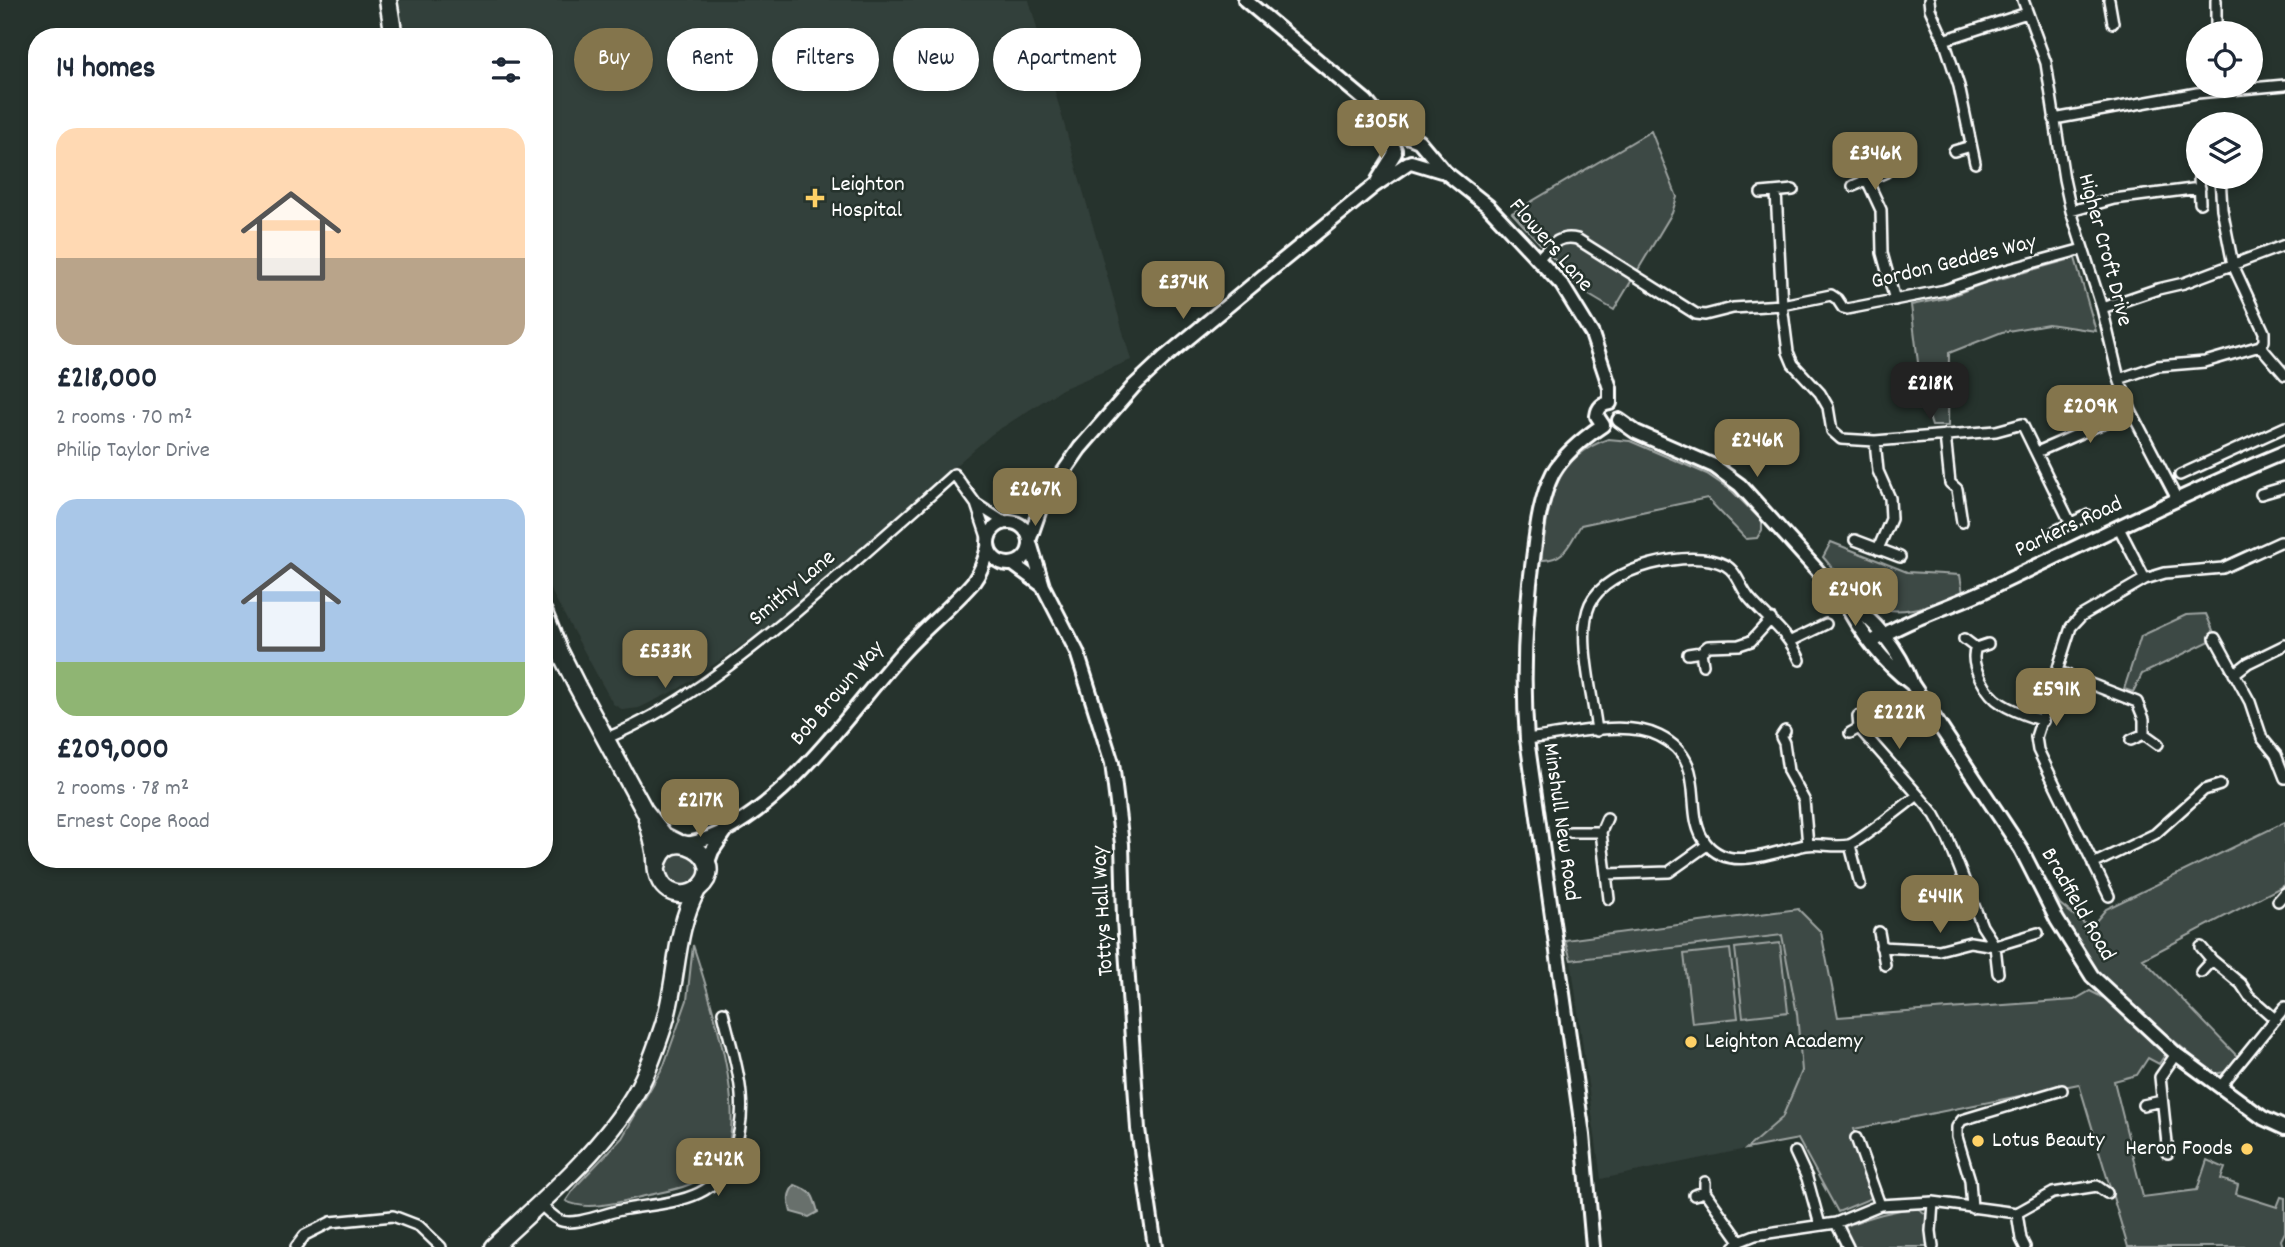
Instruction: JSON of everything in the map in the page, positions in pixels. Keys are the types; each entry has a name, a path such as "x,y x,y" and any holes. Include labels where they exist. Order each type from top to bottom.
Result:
{"highway":[{"path":"388,0 393,28"},
{"path":"493,1247 603,1139 642,1080 668,1009 684,917 706,879 708,865 700,851 664,836 644,810 553,635"},
{"path":"644,810 654,844 660,882 675,902 681,933"},
{"path":"657,867 665,850 683,844"},
{"path":"670,892 683,895 698,890"}],"street":[{"path":"976,504 992,556 999,562 1010,564 1021,561 1028,554 1042,503 1080,448 1144,377 1173,350 1374,186 1419,158 1422,147 1417,139 1397,132 1349,86 1245,0"},
{"path":"1929,0 1959,86 1975,163"},
{"name":"Higher Croft Drive","path":"2023,0 2046,63 2071,211 2102,308 2119,379 2131,411 2178,501"},
{"path":"2109,0 2112,23"},
{"path":"2216,0 2216,21"},
{"path":"1944,40 2027,13"},
{"path":"2263,86 2285,85"},
{"path":"2054,119 2186,94"},
{"path":"1379,117 1401,161 1410,162"},
{"path":"1374,186 1399,141 1407,136"},
{"path":"1954,151 1971,146"},
{"name":"Flowers Lane","path":"1422,147 1445,172 1488,206 1562,285 1592,334 1610,388 1610,403"},
{"name":"Flowers Lane","path":"1410,162 1445,172"},
{"path":"1853,186 1885,172"},
{"path":"1867,180 1881,210 1882,253 1895,300"},
{"path":"2071,211 2114,199 2192,189"},
{"path":"2200,189 2200,203"},
{"path":"2221,189 2233,265 2264,332 2262,343 2285,375"},
{"path":"1761,192 1793,190"},
{"path":"1776,192 1782,305 1788,352 1793,364 1820,393 1828,407 1832,431 1841,439 1875,441 1996,431 2022,424 2070,522"},
{"name":"Gordon Geddes Way","path":"1538,259 1558,239 1568,236 1577,239 1696,314 1705,315 1733,308 1782,305 1831,295 1847,309 1945,290 1995,273 2083,250"},
{"path":"2102,308 2184,283 2285,245"},
{"path":"2155,278 2158,289"},
{"path":"2119,379 2157,366 2205,362 2262,343"},
{"path":"1610,403 1619,410 1619,420 1612,426 1603,425 1597,416 1602,405 1610,403"},
{"path":"2037,452 2131,411"},
{"name":"Bradfield Road","path":"1619,420 1636,432 1714,467 1740,485 1845,601 1854,620 1877,639 1894,670 1912,684 2021,849 2078,957 2100,984 2176,1054 2263,1118 2285,1128"},
{"name":"Minshull New Road","path":"1593,1247 1583,1135 1527,739 1523,674 1524,629 1538,522 1548,484 1564,458 1603,425"},
{"path":"2180,475 2285,427"},
{"path":"1945,435 1950,483 1957,489 1962,522"},
{"path":"1875,441 1878,471 1890,498 1891,519 1878,549"},
{"name":"Parkers Road","path":"1877,639 2285,452"},
{"name":"Smithy Lane","path":"607,738 638,725 734,662 846,571 954,474 976,504"},
{"path":"2261,494 2285,487"},
{"path":"988,544 992,531 1042,503"},
{"path":"976,504 1007,522 1017,523 1026,529 1030,542"},
{"path":"2054,531 2088,515"},
{"path":"2119,528 2145,579"},
{"path":"1855,540 1899,557"},
{"name":"Tottys Hall Way","path":"1030,542 1043,586 1077,652 1112,763 1122,844 1138,1129 1155,1247"},
{"path":"2109,896 2038,750 2036,737 2071,627 2081,616 2145,579 2165,573 2223,568 2285,542"},
{"name":"Bob Brown Way","path":"975,580 988,544"},
{"path":"1597,731 1584,649 1589,606 1596,594 1611,580 1666,560 1714,561 1733,570 1748,597 1791,641 1800,660"},
{"name":"Tottys Hall Way","path":"1010,564 1043,586"},
{"name":"Bob Brown Way","path":"683,844 728,829 774,797 841,727 902,652 975,580 1010,564"},
{"path":"1688,654 1701,652 1708,646 1739,645 1751,641 1771,619"},
{"path":"1791,641 1826,624"},
{"path":"2215,638 2250,702 2262,737 2276,755 2285,778"},
{"path":"1964,639 1976,648"},
{"path":"1988,644 1976,648 1973,653 1974,668 1998,702 2043,721"},
{"path":"2234,674 2248,663 2285,645"},
{"path":"1701,652 1703,665"},
{"path":"2057,671 2137,702 2144,719 2144,734"},
{"path":"1858,716 1859,728 1935,815 1948,839 1982,926 1995,946 1998,973"},
{"path":"1850,733 1859,728"},
{"path":"1527,739 1628,729 1645,731 1667,741 1690,770 1698,826 1707,845 1720,854 1740,859 1759,858 1808,845 1850,845 1918,795"},
{"path":"2132,740 2144,734"},
{"path":"2144,734 2158,744"},
{"path":"1780,736 1784,743 1788,771 1804,800 1808,845"},
{"path":"2093,864 2155,834 2204,790 2220,785"},
{"path":"1607,818 1601,832 1609,899"},
{"name":"Bob Brown Way","path":"708,865 712,851 728,829"},
{"path":"1570,832 1601,832"},
{"path":"1607,874 1669,872 1707,845"},
{"path":"1850,845 1860,884"},
{"path":"2278,901 2285,893"},
{"path":"1879,932 1885,965"},
{"path":"1881,947 1939,950 1970,942 1995,946 2038,933"},
{"path":"2201,947 2275,1019"},
{"path":"2201,972 2212,960"},
{"path":"2220,1087 2285,1007"},
{"path":"539,1203 562,1222 574,1222 640,1206 685,1199 713,1183 734,1151 740,1125 741,1096 723,1012"},
{"path":"2168,1153 2160,1077 2176,1054"},
{"path":"1972,1208 1970,1180 1957,1137 1957,1127 1962,1120 2062,1090"},
{"path":"2143,1105 2162,1101"},
{"path":"1856,1138 1880,1205"},
{"path":"1795,1152 1807,1178 1820,1225"},
{"path":"1694,1195 1705,1187 1737,1244 1755,1235 1836,1223 1880,1205 1933,1202 2017,1213 2053,1193 2097,1186 2107,1193"},
{"path":"1933,1202 1933,1247"},
{"path":"2017,1213 2025,1247"},
{"path":"296,1247 305,1235 331,1222 393,1216 419,1226 441,1247"},
{"path":"1836,1223 1848,1247"}],"shaded area":[{"name":"Leighton Hospital","path":"399,0 1029,0 1037,28 993,28 993,91 1055,91 1131,360 1062,389 992,434 771,625 680,688 639,708 623,710 613,704 553,594 553,28 403,28"},
{"path":"1651,131 1677,197 1672,213 1614,310 1584,292 1512,213"},
{"path":"2075,258 2096,331 2048,324 2002,332 1949,353 1948,426 1932,426 1922,395 1911,305 1946,298 1982,284"},
{"path":"1608,439 1630,441 1707,474 1732,491 1762,521 1762,530 1757,538 1746,539 1707,498 1581,525 1561,554 1556,558 1541,560 1550,505 1563,473 1574,459"},
{"path":"1831,542 1907,572 1960,575 1963,593 1916,608 1880,609 1857,595 1823,557"},
{"path":"2206,614 2215,635 2212,640 2142,674 2133,692 2124,689 2141,636 2186,615"},
{"path":"2285,822 2285,885 2143,959 2238,1057 2225,1072 2213,1074 2118,993 2095,968 2079,948 2029,850 2060,904 2090,928 2106,909"},
{"path":"682,852 695,857 700,870 695,883 682,888 669,883 664,870 669,857"},
{"path":"1798,909 1821,932 1838,1017 2074,1000 2090,991 2104,998 2165,1055 2159,1064 2148,1058 2137,1075 2114,1081 2143,1197 2197,1190 2207,1160 2225,1168 2221,1179 2238,1185 2236,1194 2277,1207 2281,1197 2285,1198 2285,1232 2281,1240 2283,1247 2128,1247 2079,1084 1854,1129 1874,1197 1838,1212 1798,1139 1746,1149 1782,1118 1802,1071 1797,1014 1782,935 1571,960 1565,940"},
{"name":"Leighton Academy","path":"1782,934 1797,1014 1802,1071 1782,1118 1746,1149 1601,1179 1571,960"},
{"path":"1780,943 1788,1012 1743,1017 1735,948"},
{"path":"693,945 715,1016 727,1071 732,1122 726,1151 709,1172 694,1183 677,1189 596,1206 566,1201 576,1186 622,1138 664,1065 687,1000"},
{"path":"1730,949 1738,1018 1692,1023 1684,954"},
{"path":"795,1185 811,1194 818,1212 809,1217 791,1212 789,1197"},
{"path":"1917,1208 1926,1214 1927,1247 1854,1247 1844,1231 1846,1226 1872,1217"}],"place":[{"name":"Leighton Hospital","path":"815,198"},
{"name":"Leighton Academy","path":"1691,1042"},
{"name":"Lotus Beauty","path":"1978,1141"},
{"name":"Heron Foods","path":"2247,1149"}]}
